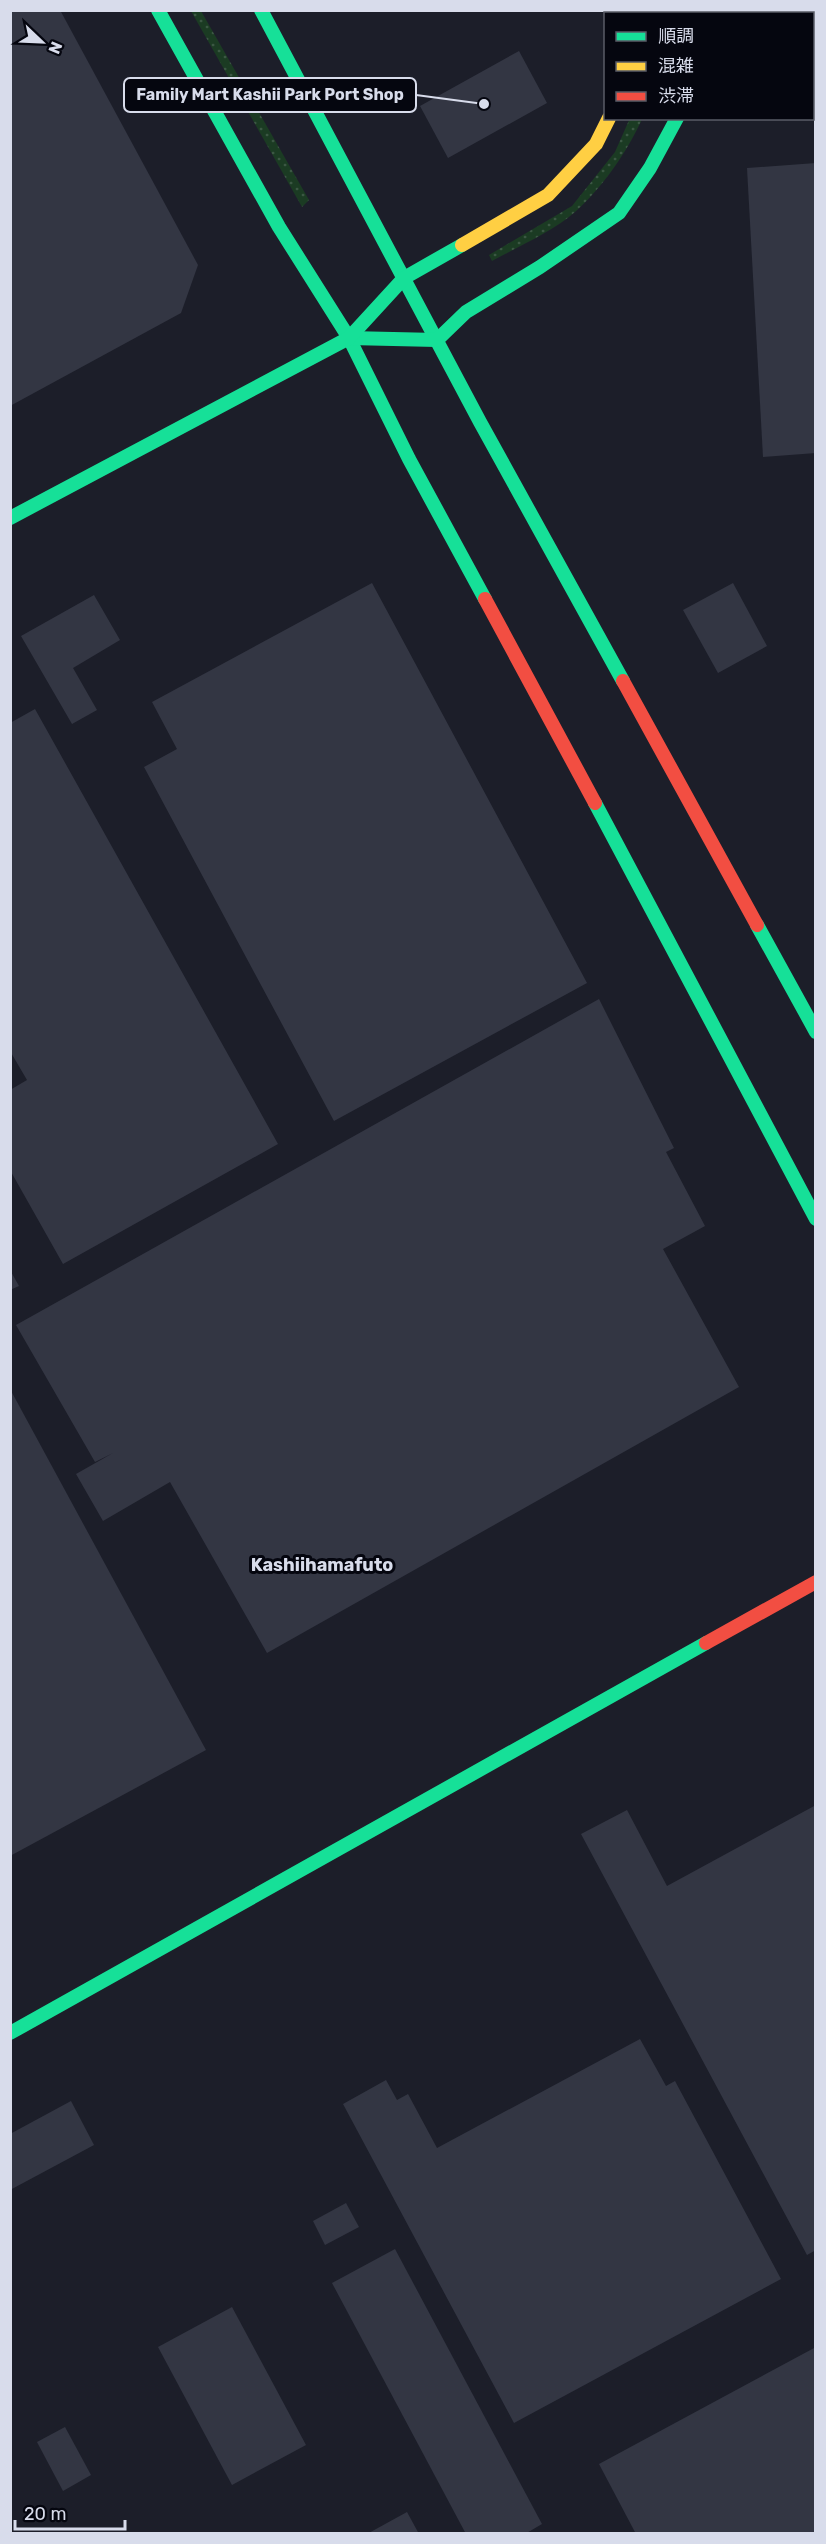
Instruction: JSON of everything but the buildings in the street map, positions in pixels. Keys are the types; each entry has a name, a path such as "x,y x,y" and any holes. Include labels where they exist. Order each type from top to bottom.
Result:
{"street":[{"path":"158,10 279,227 349,338 409,459 661,925 816,1219"},
{"path":"261,10 437,340 816,1032"},
{"path":"10,518 349,338 404,278 548,195 596,144 608,120"},
{"path":"349,338 437,340 466,312 540,267 619,213 650,168 676,120"},
{"path":"10,2033 816,1581"}],"green space":[{"path":"191,11 201,11 309,200 302,207"},
{"path":"629,120 641,120 613,168 595,192 575,212 556,226 492,261 489,255 572,206 615,152"}],"traffic: fast":[{"path":"158,10 279,227 349,338 409,459 485,599"},
{"path":"261,10 480,422 623,681"},
{"path":"349,338 437,340 466,312 540,267 619,213 650,168 676,120"},
{"path":"10,518 349,338 404,278 462,245"},
{"path":"595,803 816,1219"},
{"path":"757,925 816,1032"},
{"path":"10,2033 706,1643"}],"traffic: slow":[{"path":"462,245 548,195 596,144 608,120"}],"traffic: jam":[{"path":"485,599 595,803"},
{"path":"623,681 757,925"},
{"path":"706,1643 816,1582"}],"place":[{"name":"Family Mart Kashii Park Port Shop","path":"484,104"}],"district":[{"name":"Kashiihamafuto","path":"322,1565"}]}
